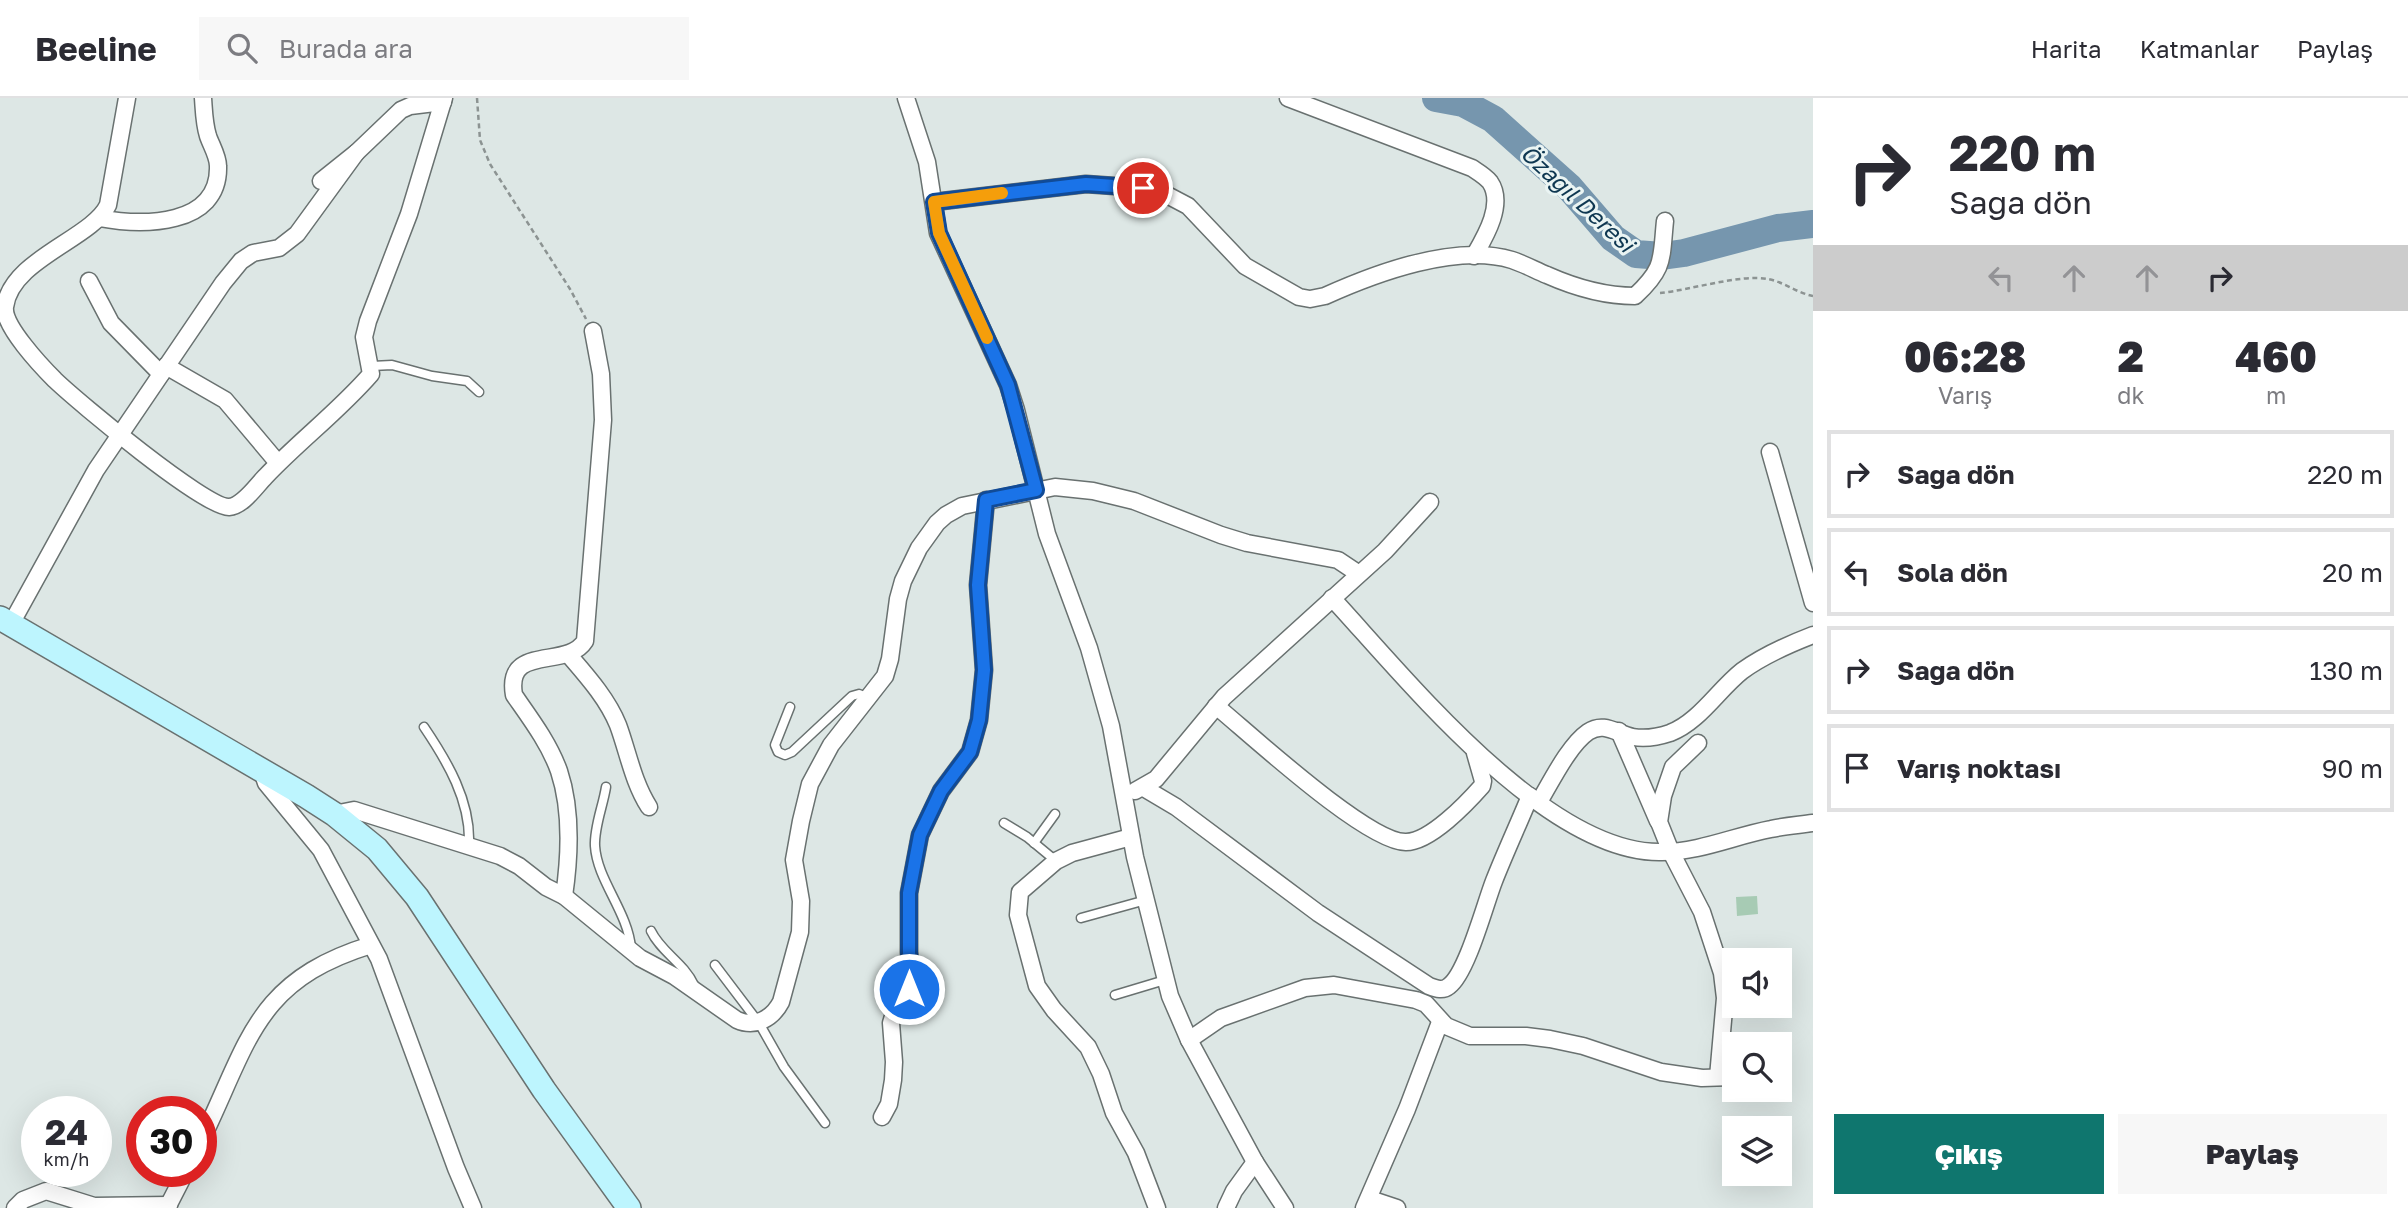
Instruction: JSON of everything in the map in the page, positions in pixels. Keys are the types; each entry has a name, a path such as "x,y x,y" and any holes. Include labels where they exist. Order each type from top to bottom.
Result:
{"street":[{"path":"127,98 108,205 99,218 37,262 17,282 5,308 6,318 56,381 120,435 176,477 221,506 239,504 371,374 372,366 364,337 368,321 418,189 444,100 401,110 356,153 321,181"},
{"path":"99,218 148,223 163,221 190,213 213,196 217,184 218,160 207,132 203,98"},
{"path":"906,98 928,162 939,233 1008,385 1047,534 1100,685 1111,726 1131,838 1170,996 1189,1040 1255,1162 1285,1208"},
{"path":"1287,98 1472,168 1484,176 1493,188 1494,205 1490,227 1474,256"},
{"path":"356,153 297,234 279,248 253,253 241,261 203,310 96,470 6,621 334,814 377,849 417,897 544,1090 629,1208"},
{"path":"934,202 1086,184 1158,192 1179,201 1196,213 1240,263 1305,299 1325,296 1430,259 1474,256 1506,258 1589,289 1635,296 1655,278 1659,268 1665,221"},
{"path":"89,281 111,323 164,370 225,400 278,463"},
{"path":"564,896 569,837 562,784 555,761 514,695 513,676 524,664 580,649 585,641 603,420 601,374 593,331"},
{"path":"1770,452 1813,603"},
{"path":"334,814 354,810 500,856 564,896 631,951 697,991 737,1020 759,1023 776,1011 781,1002 800,932 801,901 794,860 810,784 831,745 885,676 903,581 928,534 946,515 971,503 1055,486 1067,487 1134,501 1221,536 1338,560 1359,574"},
{"path":"882,1117 889,1104 893,1080 891,1023 895,1010 911,983 909,893 920,835 941,791 970,752 979,720 984,670 978,585 986,500"},
{"path":"1123,797 1144,788 1156,779 1216,706 1260,662 1385,551 1430,502"},
{"path":"1332,598 1475,751 1535,799 1580,830 1597,838 1630,849 1659,853 1698,849 1769,829 1813,823"},
{"path":"1144,788 1163,798 1318,913 1429,986 1447,988 1453,982 1472,944 1494,880 1535,799 1586,733 1603,727 1641,738 1658,737 1673,732 1689,722 1750,666 1781,647 1813,635"},
{"path":"568,653 596,689 617,724 637,785 649,807"},
{"path":"1216,706 1324,797 1385,837 1400,841 1409,842 1447,822 1459,813 1482,786 1483,780 1475,751"},
{"path":"1189,1040 1235,1012 1305,988 1335,985 1416,1000 1426,1004 1440,1022 1470,1037 1525,1036 1550,1039 1583,1046 1661,1072 1725,1077 1723,973 1702,912 1671,852 1619,731"},
{"path":"1659,822 1663,796 1673,767 1698,743"},
{"path":"262,771 266,783 321,850 371,945 473,1208"},
{"path":"1131,838 1072,853 1056,861 1020,892 1018,915 1033,975 1045,998 1088,1047 1101,1074 1114,1113 1136,1153 1157,1208"},
{"path":"217,1110 246,1041 287,986 325,962 371,945"},
{"path":"1396,1208 1367,1203 1374,1180 1407,1109 1440,1022"},
{"path":"1226,1208 1234,1191 1255,1162"},
{"path":"15,1208 23,1200 46,1191 94,1206 168,1206 178,1187"}],"lane":[{"path":"372,366 391,365 432,376 467,381 479,392"},
{"path":"790,707 775,746 778,752 785,755 792,752 852,696 859,694 869,698"},
{"path":"424,727 448,765 459,791 467,812 469,845"},
{"path":"607,787 595,847 627,928 631,951"},
{"path":"1034,843 1055,814"},
{"path":"1004,823 1056,861"},
{"path":"1081,918 1146,900"},
{"path":"651,931 656,941 686,972 697,991"},
{"path":"715,965 759,1023 784,1067 825,1123"},
{"path":"1115,995 1166,979"}],"path":[{"path":"477,98 480,140 489,164 570,289 593,331"},
{"path":"1635,296 1756,278 1778,282 1794,291 1813,296"}],"building":[{"path":"1757,896 1758,914 1737,916 1736,897"}],"waterway":[{"name":"Özağıl Deresi","path":"1436,98 1463,103 1493,119 1569,187 1613,238 1636,254 1662,256 1684,253 1778,228 1813,224"}],"slow traffic":[{"path":"987,338 939,233 934,202 1002,193"}],"route":[{"path":"909,989 909,893 920,835 941,791 970,752 979,720 984,670 978,585 986,500 1036,490 1008,385 939,233 934,202 1086,184 1143,188"}]}
